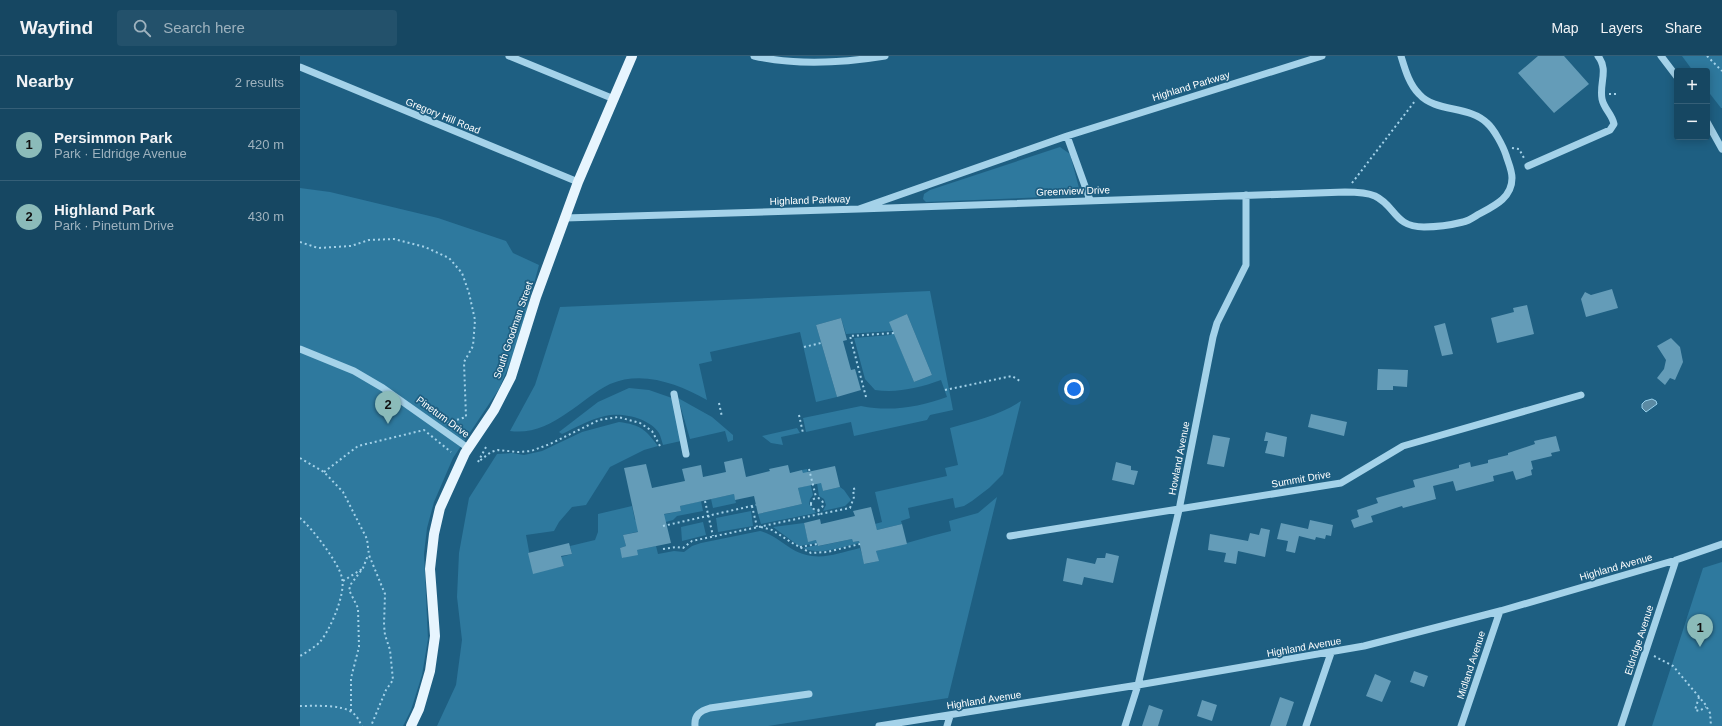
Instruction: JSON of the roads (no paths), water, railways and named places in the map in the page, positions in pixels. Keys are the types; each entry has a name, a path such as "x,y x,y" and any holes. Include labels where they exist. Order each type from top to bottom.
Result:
{"main road":[{"name":"South Goodman Street","path":"411,726 419,709 430,671 435,636 430,569 434,534 440,508 468,448 494,410 511,377 536,297 578,182 632,56"}],"street":[{"path":"509,56 614,98"},
{"path":"754,56 779,60 819,63 852,61 885,56"},
{"name":"Highland Parkway","path":"565,218 859,209 1067,136 1322,56"},
{"name":"Greenview Drive","path":"859,209 1361,192 1374,196 1384,202 1400,220 1411,225 1424,227 1464,222 1500,203 1506,195 1512,178 1504,150 1488,124 1482,120 1462,110 1431,103 1419,95 1405,70 1401,56"},
{"path":"1528,166 1610,130 1614,124 1613,117 1607,111 1602,100 1604,69 1598,56"},
{"path":"1662,56 1674,73"},
{"name":"Gregory Hill Road","path":"300,67 578,182"},
{"path":"1710,127 1722,149"},
{"path":"1067,136 1090,200"},
{"name":"Howland Avenue","path":"1126,726 1138,685 1179,510 1213,337 1217,323 1246,265 1246,195"},
{"name":"Pinetum Drive","path":"300,349 354,371 383,388 468,448"},
{"path":"674,394 686,454"},
{"name":"Summit Drive","path":"1010,536 1341,483 1403,446 1581,395"},
{"name":"Highland Avenue","path":"879,726 950,716 1138,685 1331,653 1364,646 1500,611 1676,560 1722,544"},
{"name":"Eldridge Avenue","path":"1621,726 1676,560"},
{"name":"Midland Avenue","path":"1461,726 1500,611"},
{"path":"1306,726 1331,653"},
{"path":"695,726 697,715 701,711 710,708 809,694"},
{"path":"947,726 950,716"}],"place":[{"name":"Highland Park","path":"388,424"},
{"name":"Persimmon Park","path":"1700,647"}]}
